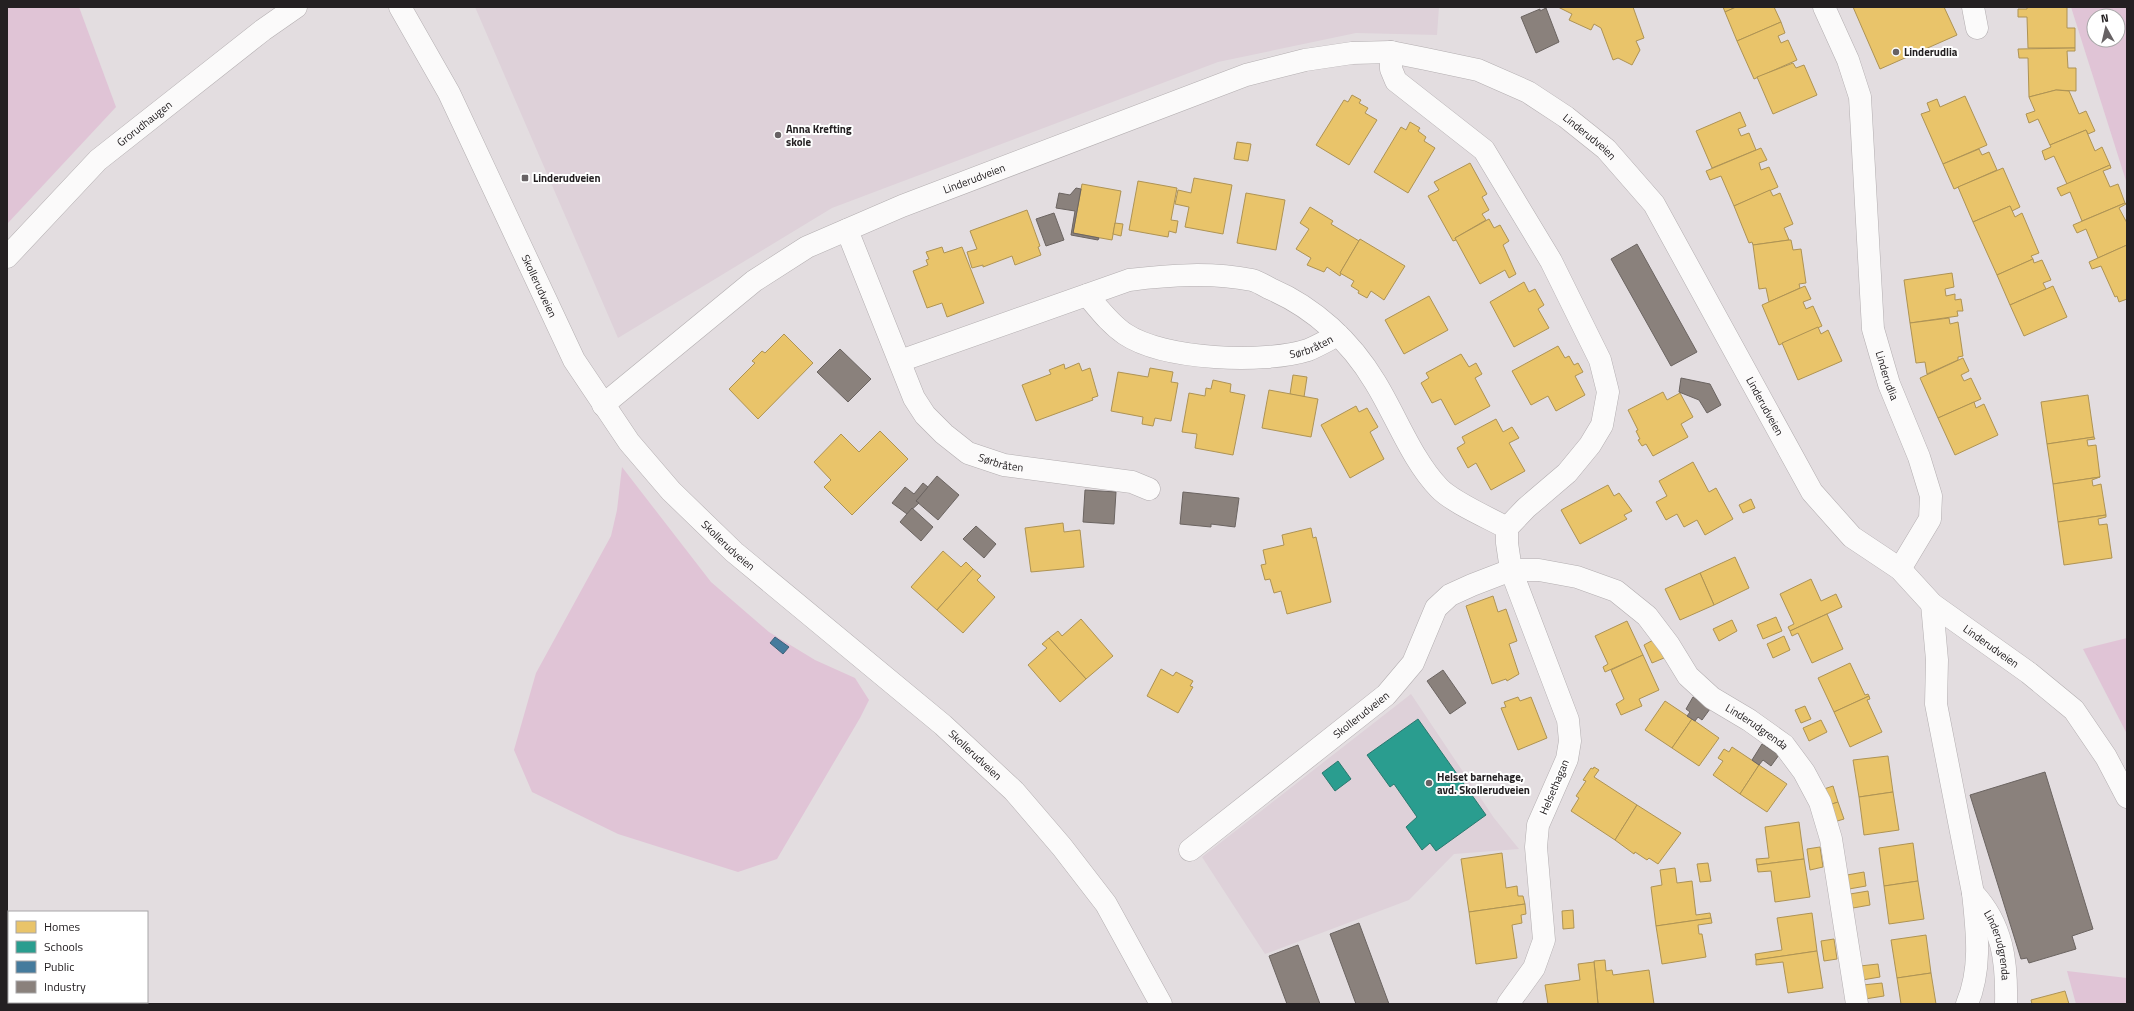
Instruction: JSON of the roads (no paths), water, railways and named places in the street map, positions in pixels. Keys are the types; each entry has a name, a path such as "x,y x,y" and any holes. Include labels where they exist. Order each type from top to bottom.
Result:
{"street":[{"name":"Grorudhaugen","path":"7,257 98,160 263,30 296,7"},
{"name":"Skollerudveien","path":"400,7 449,93 574,360 629,442 672,490 734,552 943,725 1014,791 1062,847 1106,904 1161,1004"},
{"name":"Linderudlia","path":"1824,7 1848,60 1860,97 1873,329 1889,384 1919,457 1931,496 1930,519 1900,569"},
{"path":"1973,7 1977,28"},
{"name":"Linderudveien","path":"603,405 754,280 807,247 910,203 1246,75 1305,60 1352,53 1391,52 1478,70 1528,92 1566,117 1606,149 1654,204 1812,492 1852,537 1900,569 1932,604 2029,673 2074,710 2106,757 2127,797"},
{"path":"1391,52 1391,69 1396,81 1484,150 1496,167 1551,261 1600,360 1608,392 1602,425 1590,445 1567,473 1526,508 1507,528 1507,543 1511,570"},
{"name":"Sørbråten","path":"847,230 914,398 925,415 944,434 968,453 1004,465 1132,482 1149,489"},
{"name":"Sørbråten","path":"900,361 1129,280 1167,275 1211,275 1254,281 1294,299 1338,335 1356,353 1375,382 1421,465 1440,489 1468,507 1507,528"},
{"name":"Sørbråten","path":"1087,295 1109,321 1126,335 1154,348 1211,357 1263,357 1307,350 1338,335"},
{"name":"Skollerudveien","path":"1190,850 1386,695 1413,663 1436,608 1450,595 1511,570"},
{"name":"Helsethagan","path":"1508,1004 1534,968 1544,940 1536,847 1538,825 1567,759 1570,741 1568,720 1511,570"},
{"name":"Linderudgrenda","path":"1511,570 1538,570 1577,577 1616,591 1647,616 1669,645 1688,676 1712,698 1749,720 1784,745 1804,772 1820,802 1831,839 1857,1004"},
{"name":"Linderudgrenda","path":"1932,604 1937,660 1936,704 1973,893 1977,947 1974,986 1967,1004"},
{"name":"Linderudgrenda","path":"1973,893 1986,907 2000,939 2007,971 2006,1004"}],"place":[{"name":"Linderudlia","path":"1896,52"},
{"name":"Anna Krefting skole","path":"778,135"},
{"name":"Linderudveien","path":"525,178"},
{"name":"Helset barnehage, avd. Skollerudveien","path":"1429,783"}]}
